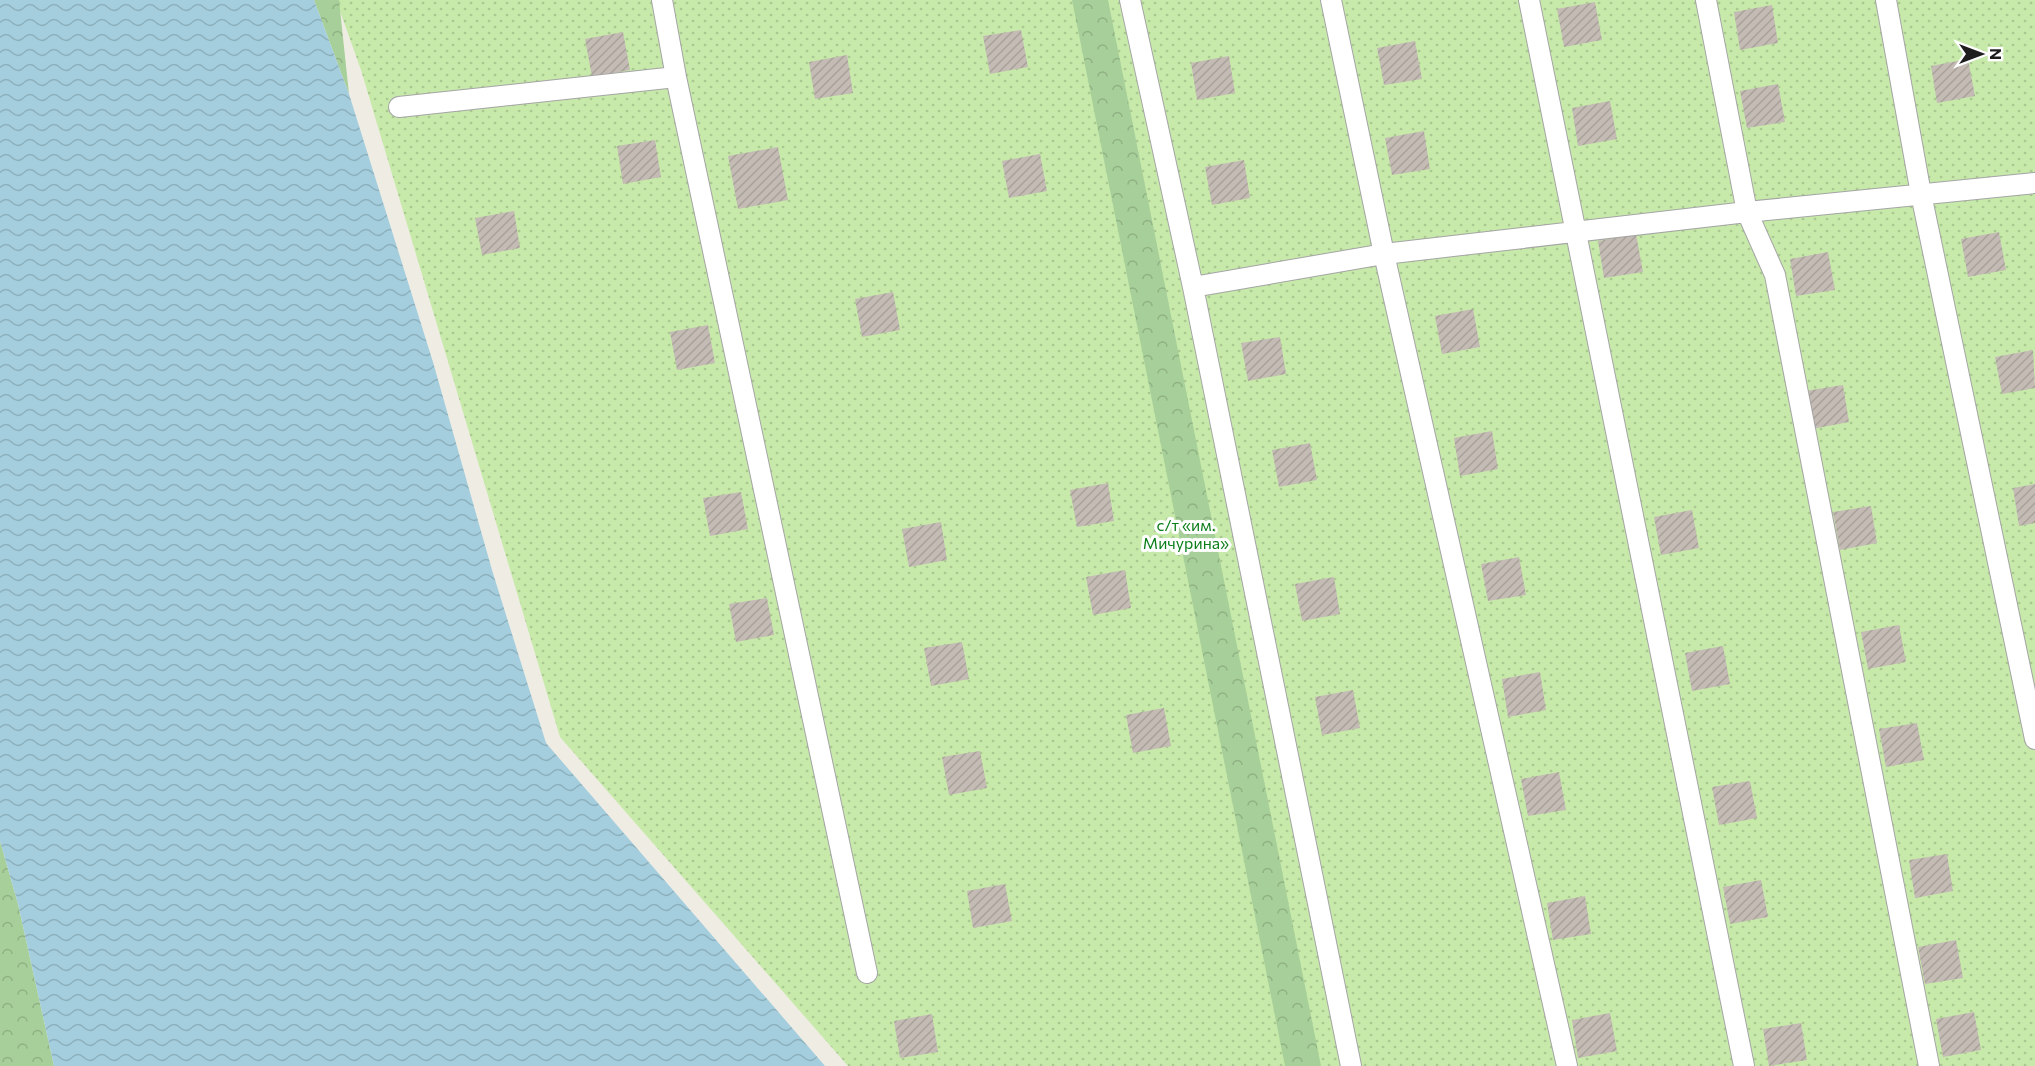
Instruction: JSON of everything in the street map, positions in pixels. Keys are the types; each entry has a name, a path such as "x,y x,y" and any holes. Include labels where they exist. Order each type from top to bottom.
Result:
{"lane":[{"path":"663,0 676,77 867,973"},
{"path":"1130,0 1193,286 1351,1066"},
{"path":"1331,0 1384,254 1567,1066"},
{"path":"1529,0 1744,1066"},
{"path":"1706,0 1747,212 1775,275 1929,1066"},
{"path":"1886,0 1921,194 2035,739"},
{"path":"399,107 676,77"},
{"path":"1193,286 1384,254 1747,212 2035,183"}],"green space":[{"path":"314,0 339,0 349,94"},
{"name":"с/т «им. Мичурина»","path":"336,0 2035,0 2035,1066 848,1066 560,737 361,70"},
{"path":"1072,0 1108,0 1321,1066 1285,1066"},
{"path":"0,841 18,904 54,1066 0,1066"}],"water":[{"path":"0,0 314,0 349,94 433,362 492,570 546,743 825,1066 54,1066 18,904 0,841"}],"building":[{"path":"1595,2 1602,40 1564,47 1557,9"},
{"path":"1772,5 1778,43 1740,50 1734,12"},
{"path":"1021,30 1028,67 990,74 983,36"},
{"path":"623,32 630,70 592,77 585,39"},
{"path":"1415,41 1422,79 1384,85 1377,48"},
{"path":"847,55 853,93 815,99 809,62"},
{"path":"1229,56 1235,93 1197,100 1191,63"},
{"path":"1968,59 1975,96 1937,103 1931,66"},
{"path":"1778,84 1785,122 1747,128 1740,91"},
{"path":"1610,101 1617,139 1578,146 1572,108"},
{"path":"1424,131 1430,169 1392,175 1385,138"},
{"path":"655,140 661,177 623,184 617,146"},
{"path":"778,147 788,200 738,209 728,156"},
{"path":"1040,154 1047,191 1009,198 1002,161"},
{"path":"1244,160 1250,198 1212,205 1205,167"},
{"path":"514,211 520,248 482,255 475,218"},
{"path":"1999,232 2006,270 1968,277 1961,239"},
{"path":"1636,234 1643,272 1604,278 1598,241"},
{"path":"1828,252 1835,290 1796,296 1790,259"},
{"path":"893,292 900,330 862,337 855,299"},
{"path":"1473,309 1480,347 1442,354 1435,316"},
{"path":"708,325 715,363 677,370 670,332"},
{"path":"1280,337 1286,374 1248,381 1241,343"},
{"path":"2033,350 2035,388 2002,394 1995,357"},
{"path":"1843,385 1849,422 1812,429 1805,391"},
{"path":"1492,431 1498,469 1460,476 1454,438"},
{"path":"1310,443 1317,480 1279,487 1272,450"},
{"path":"1108,483 1114,521 1077,527 1070,490"},
{"path":"2035,484 2035,523 2019,526 2013,488"},
{"path":"741,492 748,529 710,536 703,498"},
{"path":"1871,506 1877,543 1840,550 1833,512"},
{"path":"1692,510 1699,548 1661,555 1654,517"},
{"path":"941,522 947,560 909,567 902,529"},
{"path":"1519,557 1526,595 1488,601 1481,564"},
{"path":"1125,570 1131,608 1093,615 1086,577"},
{"path":"1334,577 1340,614 1302,621 1295,584"},
{"path":"767,598 774,635 736,642 729,604"},
{"path":"1899,625 1906,662 1868,669 1861,632"},
{"path":"962,642 969,679 931,686 924,648"},
{"path":"1723,646 1730,684 1692,691 1685,653"},
{"path":"1540,672 1546,710 1508,717 1502,679"},
{"path":"1353,690 1360,728 1322,735 1315,697"},
{"path":"1164,708 1171,746 1133,753 1126,715"},
{"path":"1917,723 1924,760 1886,767 1879,729"},
{"path":"980,751 987,788 949,795 942,757"},
{"path":"1559,772 1566,810 1528,816 1521,779"},
{"path":"1750,781 1757,818 1719,825 1712,787"},
{"path":"1947,854 1953,891 1915,898 1909,860"},
{"path":"1761,880 1768,917 1730,924 1723,887"},
{"path":"1005,884 1012,921 973,928 967,891"},
{"path":"1585,896 1591,934 1553,940 1547,903"},
{"path":"1956,940 1963,978 1925,984 1918,947"},
{"path":"1974,1012 1981,1050 1943,1057 1936,1019"},
{"path":"1610,1013 1617,1051 1578,1058 1572,1020"},
{"path":"932,1014 938,1052 900,1058 894,1021"},
{"path":"1801,1023 1807,1060 1769,1066 1763,1029"}]}
